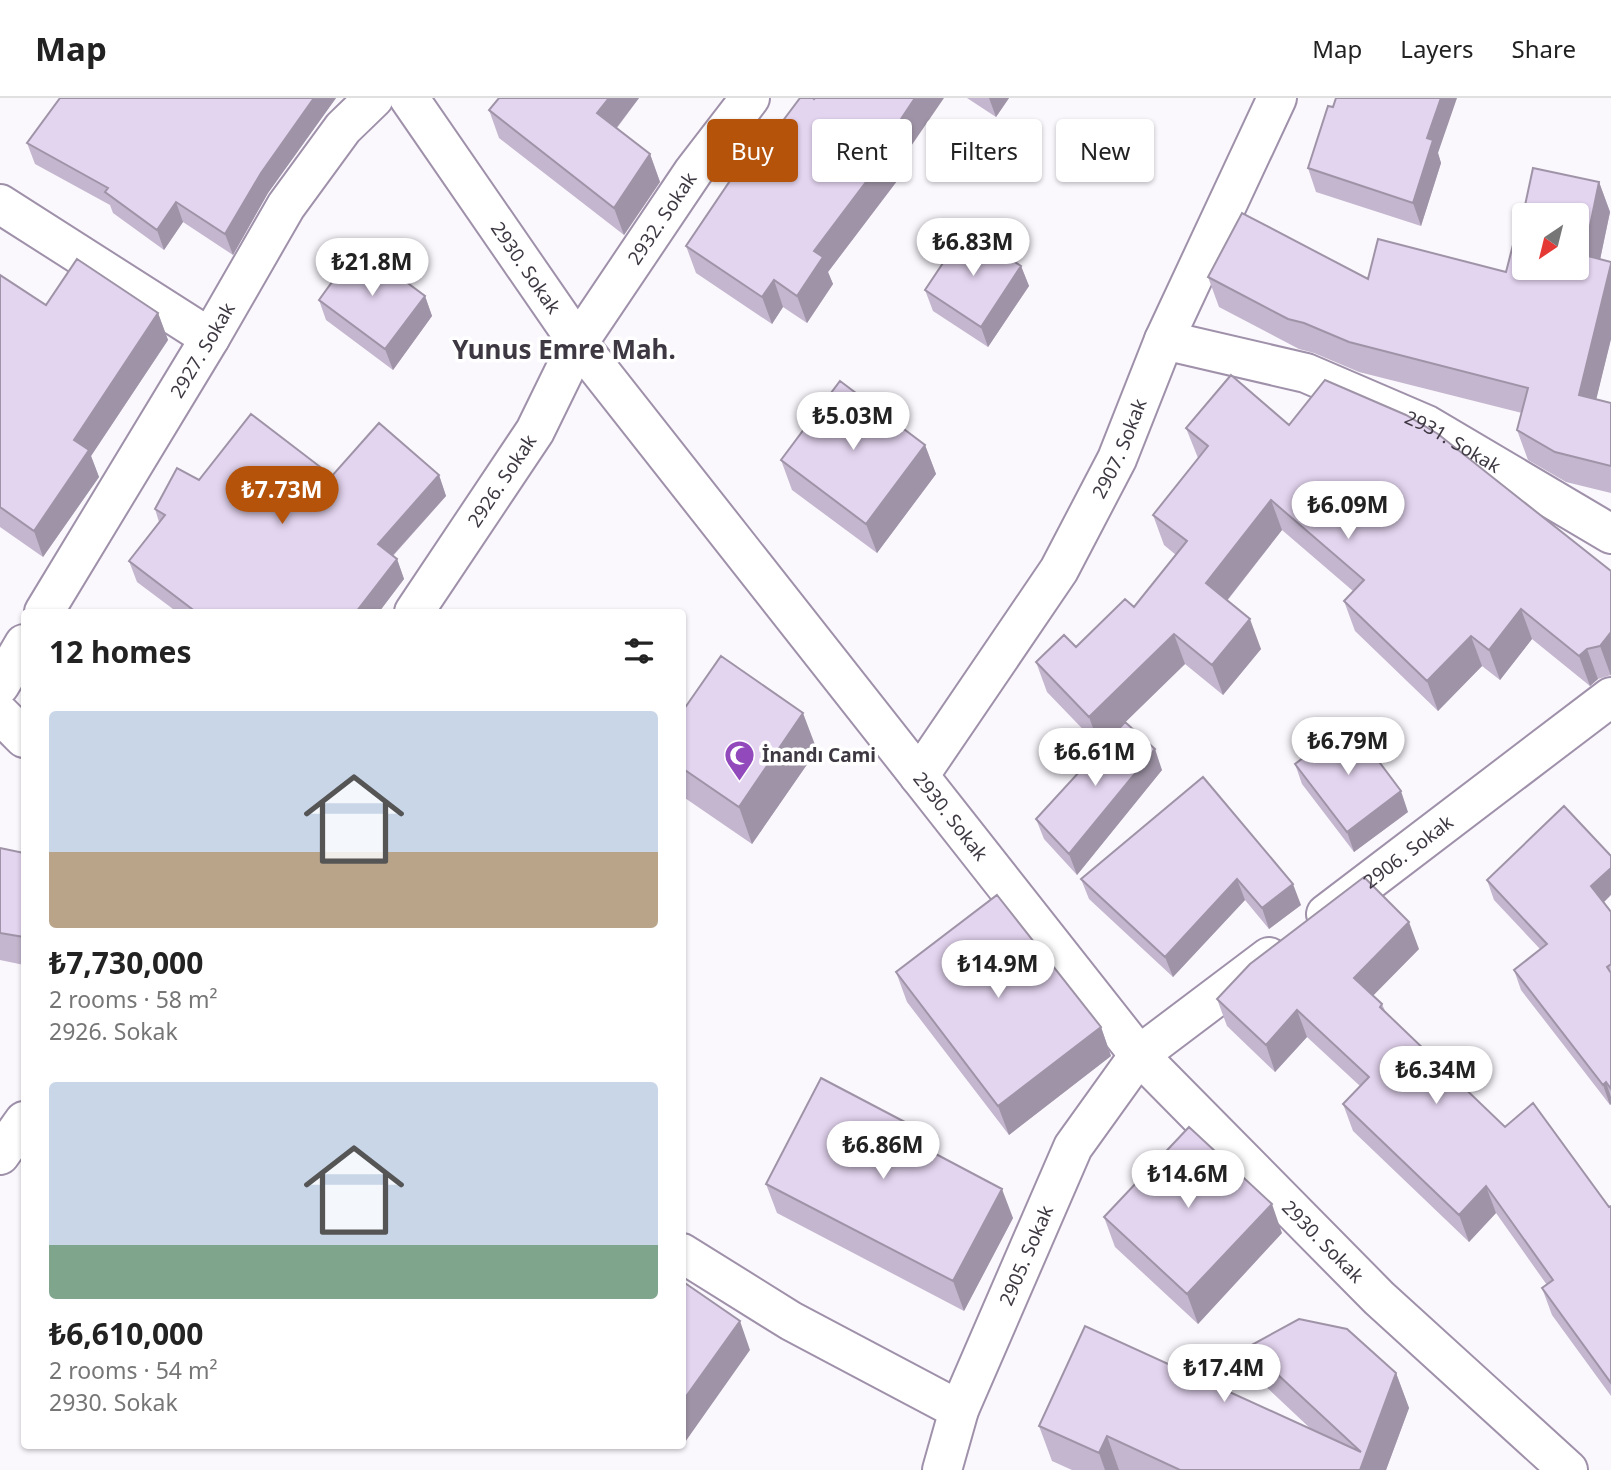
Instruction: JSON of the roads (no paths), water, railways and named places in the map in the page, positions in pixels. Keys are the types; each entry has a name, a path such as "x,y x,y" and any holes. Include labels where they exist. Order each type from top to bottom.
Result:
{"street":[{"name":"2927. Sokak","path":"46,609 210,338 286,206 343,128 374,98"},
{"name":"2930. Sokak","path":"409,98 578,342 1139,1055 1379,1298 1568,1470"},
{"name":"2932. Sokak","path":"578,342 693,172 750,98"},
{"name":"2907. Sokak","path":"919,776 1059,570 1117,459 1164,340 1277,98"},
{"path":"0,204 210,338"},
{"name":"2931. Sokak","path":"1164,340 1306,373 1415,419 1611,534"},
{"name":"2926. Sokak","path":"416,609 535,431 578,342"},
{"path":"0,685 21,649"},
{"name":"2906. Sokak","path":"1139,1055 1611,697"},
{"path":"0,714 21,735"},
{"name":"2905. Sokak","path":"942,1470 959,1410 1073,1147 1139,1055"},
{"path":"0,1155 21,1125"},
{"path":"686,1255 791,1321 959,1410"}],"place":[{"name":"İnandı Cami","path":"739,782"}],"district":[{"name":"Yunus Emre Mah.","path":"564,350"}]}
